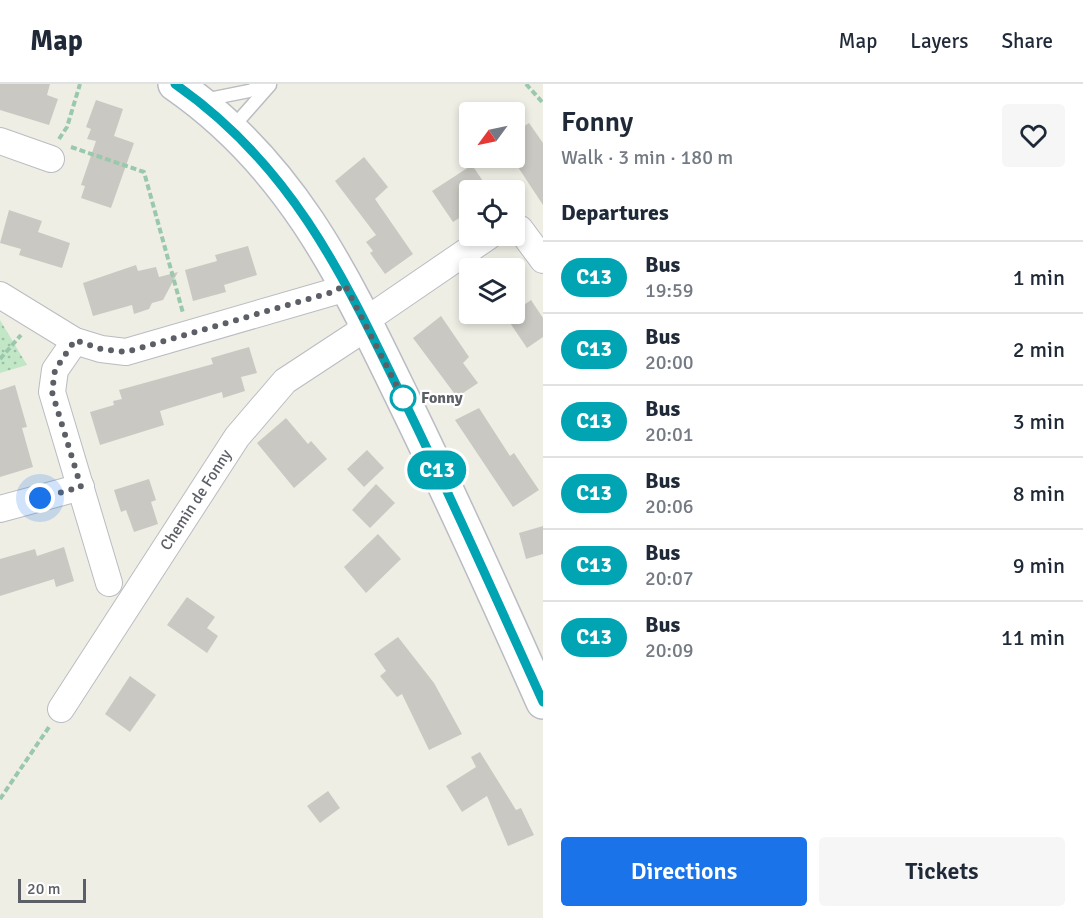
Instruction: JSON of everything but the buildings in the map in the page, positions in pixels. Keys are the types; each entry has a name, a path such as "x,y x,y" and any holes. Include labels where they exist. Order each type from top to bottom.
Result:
{"main road":[{"path":"187,92 232,128 291,194 345,285 469,537 543,702"}],"street":[{"path":"0,141 54,151"},
{"path":"525,236 543,260"},
{"name":"Chemin de Fonny","path":"61,709 237,437 285,381 355,335 375,314 474,246"},
{"path":"0,295 75,340 101,349 126,352 333,292 345,285"},
{"path":"75,340 55,370 52,392 109,583"},
{"path":"0,509 81,487"}],"lane":[{"path":"187,92 249,92 269,84"},
{"path":"232,128 269,84"}],"path":[{"path":"80,84 67,127 54,151 144,172 189,334"},
{"path":"526,84 543,103"},
{"path":"0,359 37,316"},
{"path":"0,799 61,709"}],"green space":[{"path":"0,320 27,365 0,373"}],"bus line":[{"name":"C13","path":"175,84 232,128 291,194 311,226 388,368 469,537 543,702"}],"place":[{"name":"Fonny","path":"403,398"}],"route":[{"path":"40,498 81,487 52,392 55,370 75,340 101,349 126,352 333,292 345,285 403,398"}]}
